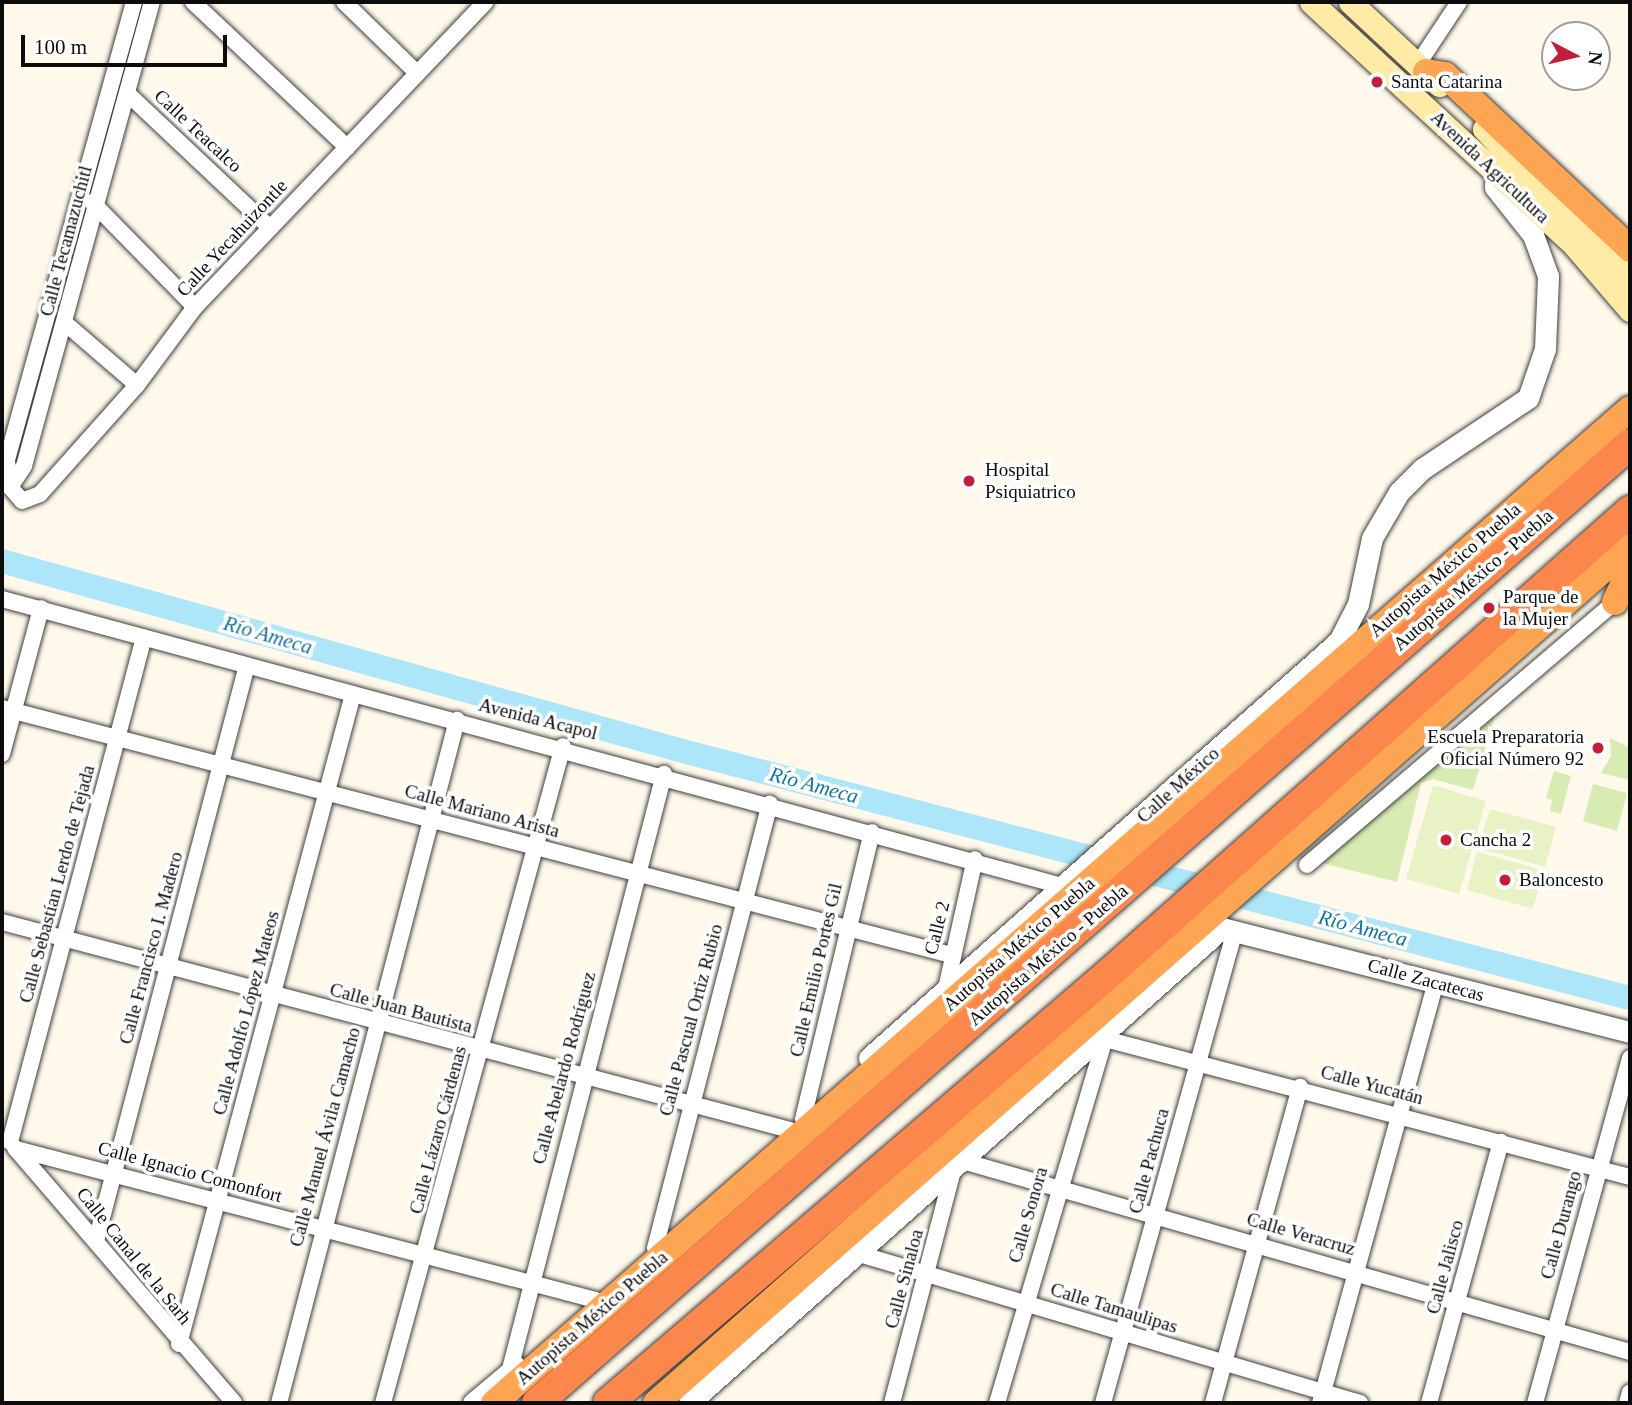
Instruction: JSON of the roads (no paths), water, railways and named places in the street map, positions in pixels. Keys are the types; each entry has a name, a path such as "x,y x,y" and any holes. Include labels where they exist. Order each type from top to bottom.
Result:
{"highway":[{"path":"1422,68 1445,75 1630,249"},
{"name":"Autopista México Puebla","path":"494,1403 1069,887 1550,495 1630,409"},
{"name":"Autopista México - Puebla","path":"537,1403 1132,882 1550,495 1630,444"},
{"path":"656,1403 911,1190 1270,864 1594,561 1630,511"},
{"path":"608,1403 1240,854 1594,561 1630,546"},
{"path":"1625,600 1630,570"}],"main road":[{"name":"Avenida Agricultura","path":"1311,2 1496,172 1630,310"},
{"name":"Avenida Agricultura","path":"1350,2 1422,68 1630,279"}],"street":[{"name":"Calle Tecamazuchitl","path":"13,494 7,461 134,2"},
{"name":"Calle Tecamazuchitl","path":"13,494 24,466 77,282 152,2"},
{"path":"193,2 346,147"},
{"path":"344,2 417,73"},
{"name":"Calle Yecahuizontle","path":"13,494 40,494 137,385 195,307 485,2"},
{"path":"1422,68 1457,3"},
{"name":"Calle Teacalco","path":"128,94 270,228"},
{"path":"102,123 118,130"},
{"name":"Calle México","path":"1140,828 1339,641 1358,604 1383,513 1422,469 1515,410 1538,379 1549,321 1548,276 1533,235 1496,187 1496,172"},
{"path":"81,198 98,204 195,307"},
{"path":"59,277 77,282"},
{"path":"65,323 137,385"},
{"name":"Avenida Acapol","path":"2,599 352,694 563,746 1069,887"},
{"path":"1307,865 1625,600"},
{"path":"2,754 8,710 41,608"},
{"name":"Calle Sebastían Lerdo de Tejada","path":"9,1141 66,939 144,637"},
{"name":"Calle Francisco I. Madero","path":"96,1241 247,665"},
{"name":"Calle Adolfo López Mateos","path":"179,1344 352,694"},
{"name":"Calle Mariano Arista","path":"8,710 118,735 326,793 951,955"},
{"name":"Calle Manuel Ávila Camacho","path":"279,1403 457,720"},
{"name":"Calle Lázaro Cárdenas","path":"383,1403 426,1255 563,746"},
{"name":"Calle Abelardo Rodríguez","path":"509,1373 529,1283 664,774"},
{"name":"Calle Pascual Ortiz Rubio","path":"655,1248 689,1108 770,804"},
{"name":"Calle Emilio Portes Gil","path":"796,1124 872,832"},
{"name":"Calle 2","path":"946,998 951,955 975,859"},
{"name":"Autopista México Puebla","path":"473,1403 946,998 1017,927 1069,887"},
{"name":"Calle Juan Bautista","path":"2,922 689,1108 796,1124"},
{"path":"689,1403 856,1253 911,1190 956,1162 1103,1039 1228,929"},
{"name":"Calle Zacatecas","path":"1228,929 1630,1032"},
{"name":"Calle Pachuca","path":"1103,1403 1198,1063 1228,929"},
{"path":"1322,1398 1436,982"},
{"name":"Calle Yucatán","path":"1103,1039 1300,1087 1630,1177"},
{"name":"Calle Sonora","path":"998,1403 1057,1186 1103,1039"},
{"name":"Calle Durango","path":"1535,1403 1630,1058"},
{"path":"1213,1403 1300,1087"},
{"name":"Calle Ignacio Comonfort","path":"9,1141 114,1174 596,1300"},
{"name":"Calle Canal de la Sarh","path":"9,1141 96,1241 179,1344 234,1403"},
{"name":"Calle Jalisco","path":"1429,1403 1501,1142"},
{"name":"Calle Veracruz","path":"956,1162 1057,1186 1256,1242 1630,1352"},
{"name":"Calle Sinaloa","path":"892,1403 956,1162"},
{"name":"Calle Tamaulipas","path":"856,1253 1224,1363 1322,1398 1360,1403"},
{"path":"1627,1403 1630,1392"}],"waterway":[{"name":"Río Ameca","path":"2,561 679,750 1630,998"}],"place":[{"name":"Santa Catarina","path":"1377,82"},
{"name":"Hospital Psiquiatrico","path":"969,481"},
{"name":"Parque de la Mujer","path":"1489,608"},
{"name":"Escuela Preparatoria Oficial Número 92","path":"1598,748"},
{"name":"Cancha 2","path":"1446,840"},
{"name":"Baloncesto","path":"1505,880"}]}
